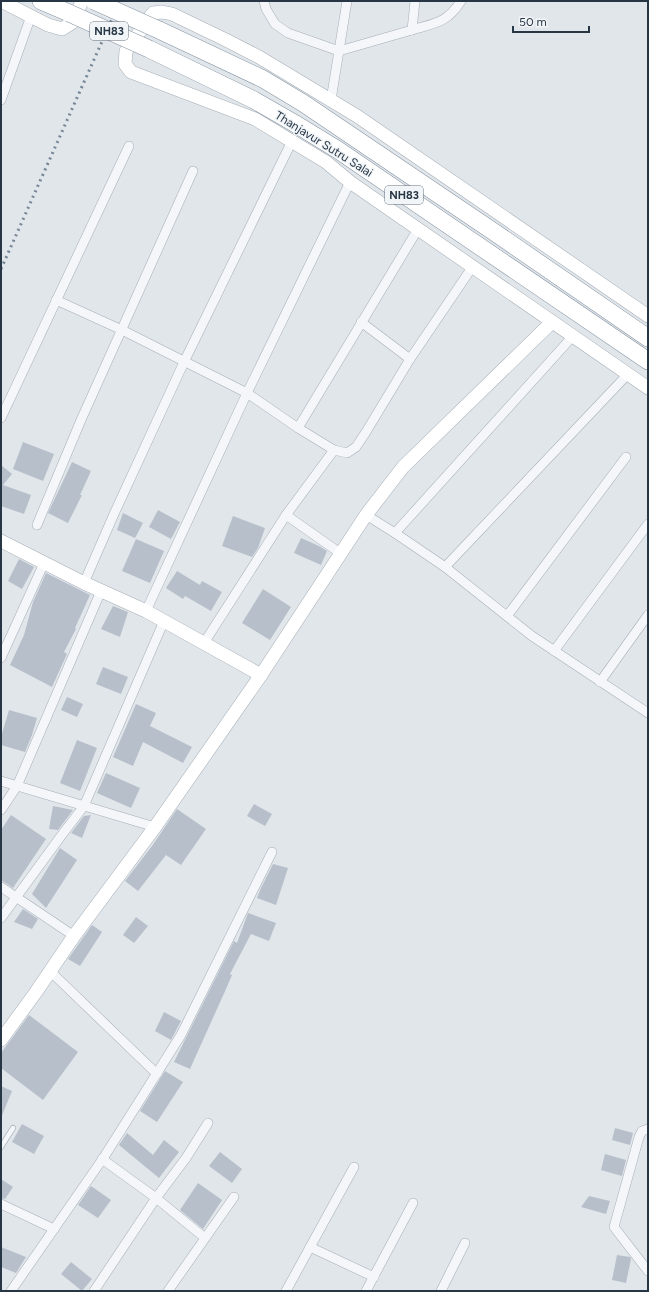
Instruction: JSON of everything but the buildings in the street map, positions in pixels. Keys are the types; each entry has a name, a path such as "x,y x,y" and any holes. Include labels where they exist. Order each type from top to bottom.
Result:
{"highway":[{"name":"Thanjavur Sutru Salai","path":"41,1 149,49 254,100 294,123 332,146 648,361"},
{"name":"Thanjavur Sutru Salai","path":"94,1 263,79 303,103 488,227 648,338"}],"street":[{"path":"1,1 48,24 62,29 73,22 82,1"},
{"path":"264,1 266,9 275,24 288,33 339,51 445,20 461,1"},
{"path":"331,100 347,1"},
{"path":"412,30 415,1"},
{"path":"648,316 357,116 259,57 172,14 162,12 153,13 126,51 125,64 131,72 255,119 326,162 350,182 648,388"},
{"path":"1,100 31,16"},
{"path":"84,583 184,362 292,141"},
{"path":"1,418 129,146"},
{"path":"37,525 81,420 193,171"},
{"path":"146,611 247,392 350,182"},
{"path":"298,428 418,229"},
{"path":"56,300 122,330 247,392 298,428 334,450 347,453 356,447 410,359 473,266"},
{"path":"361,322 410,359"},
{"path":"1,1040 74,936 155,827 261,675 366,515 403,467 552,322"},
{"path":"395,533 574,336"},
{"path":"445,567 628,374"},
{"path":"204,643 286,515 334,450"},
{"path":"507,616 626,457"},
{"path":"286,515 340,553"},
{"path":"366,515 445,567 554,651 648,713"},
{"path":"554,651 648,524"},
{"path":"1,541 84,583 146,611 261,675"},
{"path":"1,658 44,563"},
{"path":"1,810 17,786 101,591"},
{"path":"600,682 648,615"},
{"path":"1,918 60,836 84,806 164,621"},
{"path":"1,781 155,827"},
{"path":"11,1291 102,1159 181,1035 272,852"},
{"path":"1,887 74,936"},
{"path":"50,971 157,1074"},
{"path":"94,1291 156,1198 186,1158 208,1123"},
{"path":"648,1129 642,1131 639,1137 614,1227 648,1271"},
{"path":"102,1159 156,1198 205,1238"},
{"path":"286,1291 354,1167"},
{"path":"170,1291 234,1197"},
{"path":"366,1291 413,1203"},
{"path":"1,1204 54,1229"},
{"path":"441,1291 465,1243"},
{"path":"310,1247 374,1277"}],"lane":[{"path":"1,1147 13,1128"}],"railway":[{"path":"1,269 120,1"}]}
